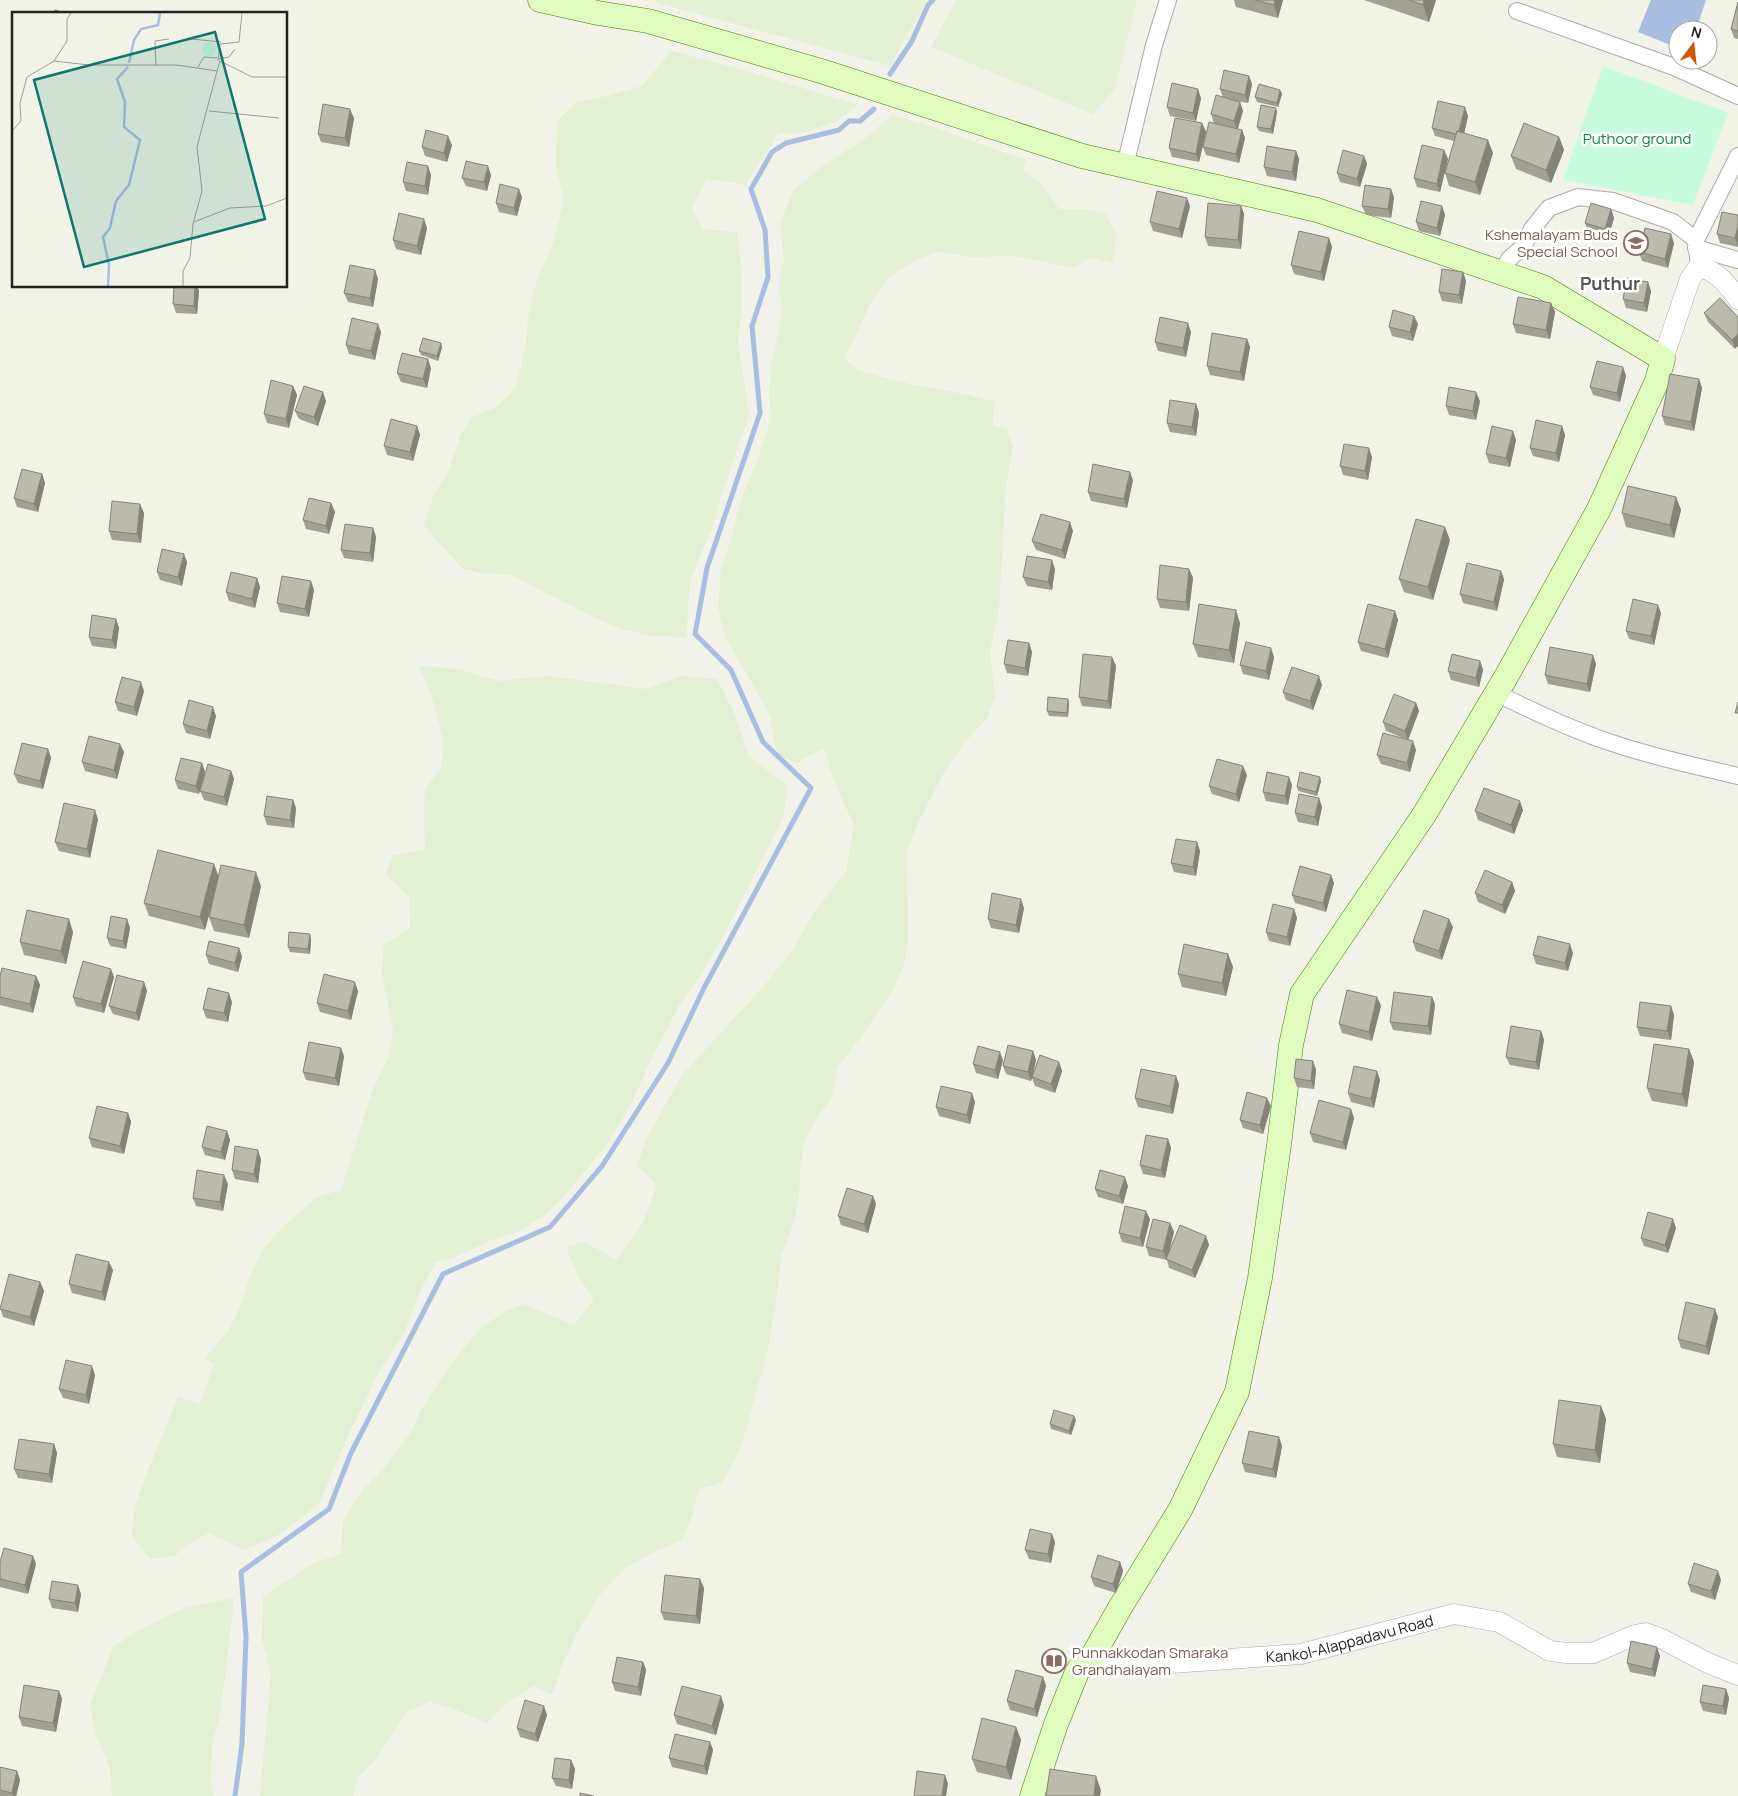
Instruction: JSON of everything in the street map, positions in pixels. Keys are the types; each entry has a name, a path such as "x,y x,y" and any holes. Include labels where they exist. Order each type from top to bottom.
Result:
{"main road":[{"path":"540,0 598,13 648,21 821,71 1082,156 1317,210 1544,287 1663,359 1657,381 1599,509 1496,693 1424,815 1302,994 1291,1045 1260,1278 1238,1392 1180,1510 1092,1657 1084,1662 1078,1672 1056,1724 1032,1796"}],"street":[{"path":"1125,166 1154,45 1168,0"},
{"path":"1517,11 1674,67 1738,96"},
{"path":"1663,359 1690,279 1697,251 1738,156"},
{"path":"1502,273 1509,259 1523,247 1532,229 1549,208 1578,197 1613,201 1672,222 1697,251 1710,270 1723,279 1738,299"},
{"path":"1697,251 1738,260"},
{"path":"1496,693 1543,716 1611,743 1670,760 1738,776"},
{"name":"Kankol-Alappadavu Road","path":"1092,1657 1171,1663 1301,1654 1401,1626 1454,1614 1499,1622 1550,1651 1567,1653 1593,1653 1635,1635 1646,1633 1662,1638 1708,1664 1738,1674"}],"green space":[{"path":"653,0 927,0 890,66 661,4"},
{"path":"956,0 1137,0 1115,89 1093,114 931,47"},
{"path":"671,51 740,69 858,105 835,122 806,132 778,134 745,186 738,183 706,179 692,207 702,229 737,232 742,273 742,306 738,341 749,415 720,499 713,528 690,581 686,637 655,636 624,630 591,616 512,575 481,573 462,568 424,526 433,496 449,470 460,437 471,418 496,407 516,388 526,344 528,319 536,283 554,240 564,199 556,169 557,121 577,102 642,86"},
{"name":"Puthoor ground","path":"1603,66 1728,113 1693,205 1563,180"},
{"path":"892,115 940,129 1026,159 1023,170 1043,186 1059,209 1085,209 1106,214 1117,236 1112,263 1091,257 1073,268 1015,256 971,257 939,251 916,260 890,276 870,304 843,358 859,371 994,402 993,426 1007,429 1013,447 1006,485 999,610 990,651 995,696 988,717 964,743 943,774 918,823 907,850 908,942 904,965 892,991 861,1037 838,1066 831,1098 815,1121 804,1142 799,1197 795,1219 781,1256 776,1303 768,1348 746,1430 735,1460 721,1483 699,1489 692,1516 682,1540 653,1552 624,1569 600,1595 581,1625 563,1663 552,1695 534,1686 508,1702 487,1723 454,1709 430,1702 407,1711 376,1759 358,1777 353,1796 260,1796 271,1672 262,1641 263,1596 316,1562 341,1554 343,1521 362,1490 384,1468 410,1434 422,1409 441,1379 461,1351 481,1328 506,1311 524,1304 574,1325 594,1299 578,1276 566,1247 585,1242 616,1260 642,1224 657,1185 637,1165 647,1138 682,1075 763,987 794,948 814,912 846,872 854,825 833,779 824,748 797,763 777,755 770,716 726,639 718,609 721,570 740,502 757,461 771,419 769,394 771,364 783,313 778,287 784,260 780,223 793,191 820,168 866,138"},
{"path":"419,666 456,669 499,681 548,676 646,689 681,676 717,679 735,715 748,755 788,787 783,817 725,933 702,973 679,1005 633,1100 611,1139 561,1200 543,1216 517,1232 489,1241 454,1258 435,1263 418,1295 404,1334 380,1370 348,1435 320,1502 275,1537 244,1550 208,1533 187,1545 174,1556 150,1559 132,1536 135,1507 178,1397 200,1404 214,1364 205,1358 229,1330 262,1250 285,1225 317,1197 341,1190 373,1088 390,1054 393,1029 382,975 383,946 410,928 409,897 386,874 392,856 425,849 425,788 441,769 443,740 432,696"},
{"path":"234,1598 226,1672 219,1718 212,1744 211,1785 214,1796 112,1796 110,1767 96,1736 90,1706 113,1647 141,1629 184,1608"}],"water":[{"path":"1651,0 1706,0 1699,20 1668,20 1668,44 1638,32"}],"building":[{"path":"1255,0 1275,0 1274,5"},
{"path":"1409,0 1424,0 1423,5"},
{"path":"1738,2 1738,31 1731,29"},
{"path":"1224,70 1249,76 1245,95 1220,89"},
{"path":"1172,83 1198,89 1193,113 1167,107"},
{"path":"1259,84 1280,90 1277,103 1255,97"},
{"path":"1216,95 1240,102 1234,121 1211,114"},
{"path":"1438,101 1465,107 1459,131 1456,134 1432,128"},
{"path":"323,104 350,109 345,138 318,134"},
{"path":"1261,105 1276,108 1271,129 1257,127"},
{"path":"1175,118 1202,123 1196,154 1169,148"},
{"path":"1209,122 1242,130 1236,154 1203,147"},
{"path":"1524,123 1559,137 1546,170 1511,156"},
{"path":"426,130 448,136 444,153 422,147"},
{"path":"1457,131 1488,140 1475,182 1445,173"},
{"path":"1422,145 1444,150 1437,184 1414,178"},
{"path":"1267,146 1296,151 1292,172 1264,167"},
{"path":"1343,150 1364,156 1357,179 1337,173"},
{"path":"466,161 488,166 484,182 462,178"},
{"path":"407,162 428,166 425,186 403,182"},
{"path":"500,184 519,189 514,208 496,203"},
{"path":"1365,185 1391,189 1388,209 1362,206"},
{"path":"1157,191 1187,198 1179,229 1150,222"},
{"path":"1421,201 1442,206 1437,228 1416,222"},
{"path":"1208,203 1241,206 1238,240 1205,237"},
{"path":"1591,203 1611,209 1605,229 1585,223"},
{"path":"1722,212 1738,215 1735,238 1717,234"},
{"path":"399,213 424,219 417,246 393,240"},
{"path":"1645,228 1671,234 1665,259 1639,252"},
{"path":"1299,231 1329,238 1321,272 1291,265"},
{"path":"350,265 375,270 370,298 344,293"},
{"path":"1442,269 1463,272 1459,295 1439,292"},
{"path":"1627,278 1648,282 1644,303 1623,299"},
{"path":"174,288 195,288 194,306 173,304"},
{"path":"1518,297 1551,303 1546,330 1513,324"},
{"path":"1720,298 1738,317 1738,334 1732,340 1704,313"},
{"path":"1393,310 1414,316 1410,332 1389,327"},
{"path":"1160,317 1188,323 1183,348 1155,342"},
{"path":"352,318 378,324 371,351 346,345"},
{"path":"1212,333 1247,339 1240,372 1207,366"},
{"path":"423,338 441,343 437,356 419,351"},
{"path":"402,353 428,359 423,379 397,373"},
{"path":"1597,361 1623,367 1617,393 1590,387"},
{"path":"1670,374 1699,379 1691,422 1662,416"},
{"path":"271,380 293,386 286,419 264,414"},
{"path":"304,386 323,392 314,417 295,411"},
{"path":"1449,387 1476,392 1473,411 1446,406"},
{"path":"1170,400 1196,404 1192,427 1167,423"},
{"path":"391,419 417,426 410,452 384,446"},
{"path":"1536,420 1562,426 1556,453 1530,448"},
{"path":"1492,426 1513,431 1506,458 1486,454"},
{"path":"1344,444 1369,448 1365,471 1340,466"},
{"path":"1093,464 1130,472 1124,499 1088,492"},
{"path":"22,469 42,474 34,504 14,498"},
{"path":"1628,486 1676,497 1670,525 1622,513"},
{"path":"309,498 331,503 326,526 303,520"},
{"path":"112,501 140,504 137,534 109,531"},
{"path":"1041,514 1070,522 1062,550 1032,541"},
{"path":"1416,519 1445,527 1428,587 1399,579"},
{"path":"345,524 373,528 370,553 341,550"},
{"path":"162,549 184,554 178,577 157,572"},
{"path":"1027,556 1052,560 1048,582 1023,577"},
{"path":"1467,563 1501,571 1494,602 1460,594"},
{"path":"1160,565 1189,569 1186,602 1157,599"},
{"path":"231,572 257,578 252,599 226,592"},
{"path":"282,576 311,581 305,609 277,603"},
{"path":"1633,599 1658,605 1651,636 1626,631"},
{"path":"1199,604 1236,610 1229,650 1193,644"},
{"path":"1368,604 1395,611 1385,649 1358,642"},
{"path":"92,615 116,619 112,640 89,637"},
{"path":"1008,640 1029,643 1025,668 1004,664"},
{"path":"1246,642 1271,648 1266,671 1240,665"},
{"path":"1550,647 1593,655 1587,684 1545,675"},
{"path":"1083,654 1112,657 1108,701 1079,697"},
{"path":"1452,654 1480,661 1476,678 1448,671"},
{"path":"1292,667 1319,676 1310,701 1283,692"},
{"path":"122,677 141,682 134,707 115,702"},
{"path":"1394,694 1416,703 1405,731 1383,722"},
{"path":"1048,697 1068,699 1067,713 1047,711"},
{"path":"189,700 213,707 207,731 183,724"},
{"path":"1738,702 1738,713 1735,713"},
{"path":"1383,733 1413,741 1407,763 1377,755"},
{"path":"89,736 120,744 114,770 82,762"},
{"path":"22,743 48,749 40,781 14,774"},
{"path":"181,758 202,763 196,786 175,780"},
{"path":"1217,759 1243,766 1236,794 1209,786"},
{"path":"208,764 231,771 224,797 200,791"},
{"path":"1267,772 1289,777 1285,796 1263,792"},
{"path":"1300,772 1320,777 1316,792 1297,787"},
{"path":"1484,788 1520,801 1511,825 1475,811"},
{"path":"1299,794 1319,798 1315,817 1295,813"},
{"path":"267,796 293,800 290,820 264,816"},
{"path":"64,803 95,810 87,849 55,842"},
{"path":"1176,839 1197,842 1193,867 1171,863"},
{"path":"158,850 214,864 200,917 144,903"},
{"path":"221,865 256,872 244,925 209,917"},
{"path":"1300,866 1331,875 1323,903 1292,895"},
{"path":"1485,870 1512,882 1502,905 1475,893"},
{"path":"992,893 1021,899 1016,925 988,919"},
{"path":"1273,904 1294,909 1287,937 1266,932"},
{"path":"27,910 69,919 61,951 20,942"},
{"path":"1424,910 1449,919 1439,951 1413,942"},
{"path":"111,916 127,919 123,941 107,938"},
{"path":"289,932 310,934 308,949 288,947"},
{"path":"1538,936 1570,944 1565,963 1533,955"},
{"path":"209,941 239,948 235,963 206,955"},
{"path":"1184,944 1228,954 1222,983 1178,974"},
{"path":"83,961 111,969 101,1004 73,997"},
{"path":"2,968 36,976 30,1004 0,997"},
{"path":"324,974 355,982 348,1011 317,1003"},
{"path":"117,975 144,982 136,1013 109,1006"},
{"path":"208,988 229,993 224,1013 203,1009"},
{"path":"1347,990 1377,997 1369,1032 1339,1024"},
{"path":"1394,992 1432,997 1428,1026 1390,1022"},
{"path":"1640,1002 1671,1006 1667,1031 1637,1027"},
{"path":"1511,1026 1541,1031 1536,1062 1506,1057"},
{"path":"309,1042 341,1048 335,1078 303,1072"},
{"path":"1654,1044 1689,1049 1682,1094 1647,1088"},
{"path":"1008,1045 1033,1051 1028,1072 1003,1066"},
{"path":"978,1046 1000,1052 995,1070 973,1064"},
{"path":"1040,1055 1059,1062 1051,1084 1032,1077"},
{"path":"1296,1059 1313,1061 1311,1081 1294,1078"},
{"path":"1354,1066 1377,1071 1371,1099 1348,1093"},
{"path":"1141,1069 1176,1076 1170,1106 1135,1098"},
{"path":"941,1086 972,1093 967,1115 936,1107"},
{"path":"1247,1092 1267,1098 1260,1125 1240,1120"},
{"path":"1319,1100 1351,1109 1343,1142 1310,1133"},
{"path":"97,1106 128,1113 120,1146 89,1138"},
{"path":"207,1126 227,1131 221,1152 202,1147"},
{"path":"1146,1135 1168,1139 1161,1170 1140,1165"},
{"path":"235,1146 258,1150 254,1174 232,1170"},
{"path":"197,1170 224,1175 220,1202 193,1198"},
{"path":"1100,1170 1125,1177 1119,1196 1095,1189"},
{"path":"847,1188 873,1196 864,1224 838,1216"},
{"path":"1125,1206 1146,1211 1140,1238 1119,1233"},
{"path":"1648,1212 1673,1219 1665,1245 1641,1238"},
{"path":"1153,1219 1170,1223 1163,1251 1146,1247"},
{"path":"1180,1225 1206,1236 1192,1270 1166,1259"},
{"path":"76,1254 109,1262 102,1292 69,1284"},
{"path":"9,1274 40,1282 30,1317 0,1309"},
{"path":"1686,1302 1715,1309 1706,1346 1678,1339"},
{"path":"66,1360 92,1366 86,1395 59,1389"},
{"path":"1559,1400 1601,1406 1595,1450 1553,1444"},
{"path":"1054,1410 1074,1416 1069,1431 1050,1424"},
{"path":"1249,1431 1279,1437 1273,1469 1242,1463"},
{"path":"19,1439 54,1444 49,1474 14,1469"},
{"path":"1030,1529 1052,1534 1048,1554 1025,1550"},
{"path":"4,1548 33,1556 25,1585 0,1579 0,1562"},
{"path":"1098,1555 1120,1562 1113,1584 1091,1577"},
{"path":"1694,1563 1718,1571 1711,1591 1688,1584"},
{"path":"665,1575 700,1579 696,1616 661,1612"},
{"path":"52,1581 78,1585 75,1603 49,1599"},
{"path":"1631,1641 1657,1647 1652,1669 1627,1663"},
{"path":"617,1657 643,1662 638,1687 612,1682"},
{"path":"1016,1670 1043,1677 1034,1709 1007,1701"},
{"path":"24,1685 59,1691 53,1723 19,1717"},
{"path":"1703,1685 1726,1689 1723,1706 1700,1702"},
{"path":"682,1686 721,1696 712,1726 674,1715"},
{"path":"525,1700 544,1706 535,1734 517,1728"},
{"path":"982,1718 1016,1727 1006,1767 972,1759"},
{"path":"675,1734 710,1742 704,1766 669,1758"},
{"path":"555,1758 571,1760 569,1780 552,1778"},
{"path":"0,1767 17,1771 12,1793 0,1790"},
{"path":"1050,1769 1096,1776 1094,1796 1046,1796"},
{"path":"917,1771 945,1775 942,1796 914,1796"},
{"path":"580,1793 594,1796 580,1796"}],"waterway":[{"path":"890,74 912,41 928,5 933,0"},
{"path":"235,1796 242,1744 246,1637 241,1572 329,1509 351,1453 443,1274 550,1227 602,1166 668,1063 704,988 811,788 763,742 731,670 695,634 707,568 760,413 752,326 768,277 765,230 751,189 772,152 786,143 839,130 849,121 860,121 874,109"}],"place":[{"name":"Kshemalayam Buds Special School","path":"1636,243"},
{"name":"Punnakkodan Smaraka Grandhalayam","path":"1054,1661"}],"district":[{"name":"Puthur","path":"1610,283"}]}
